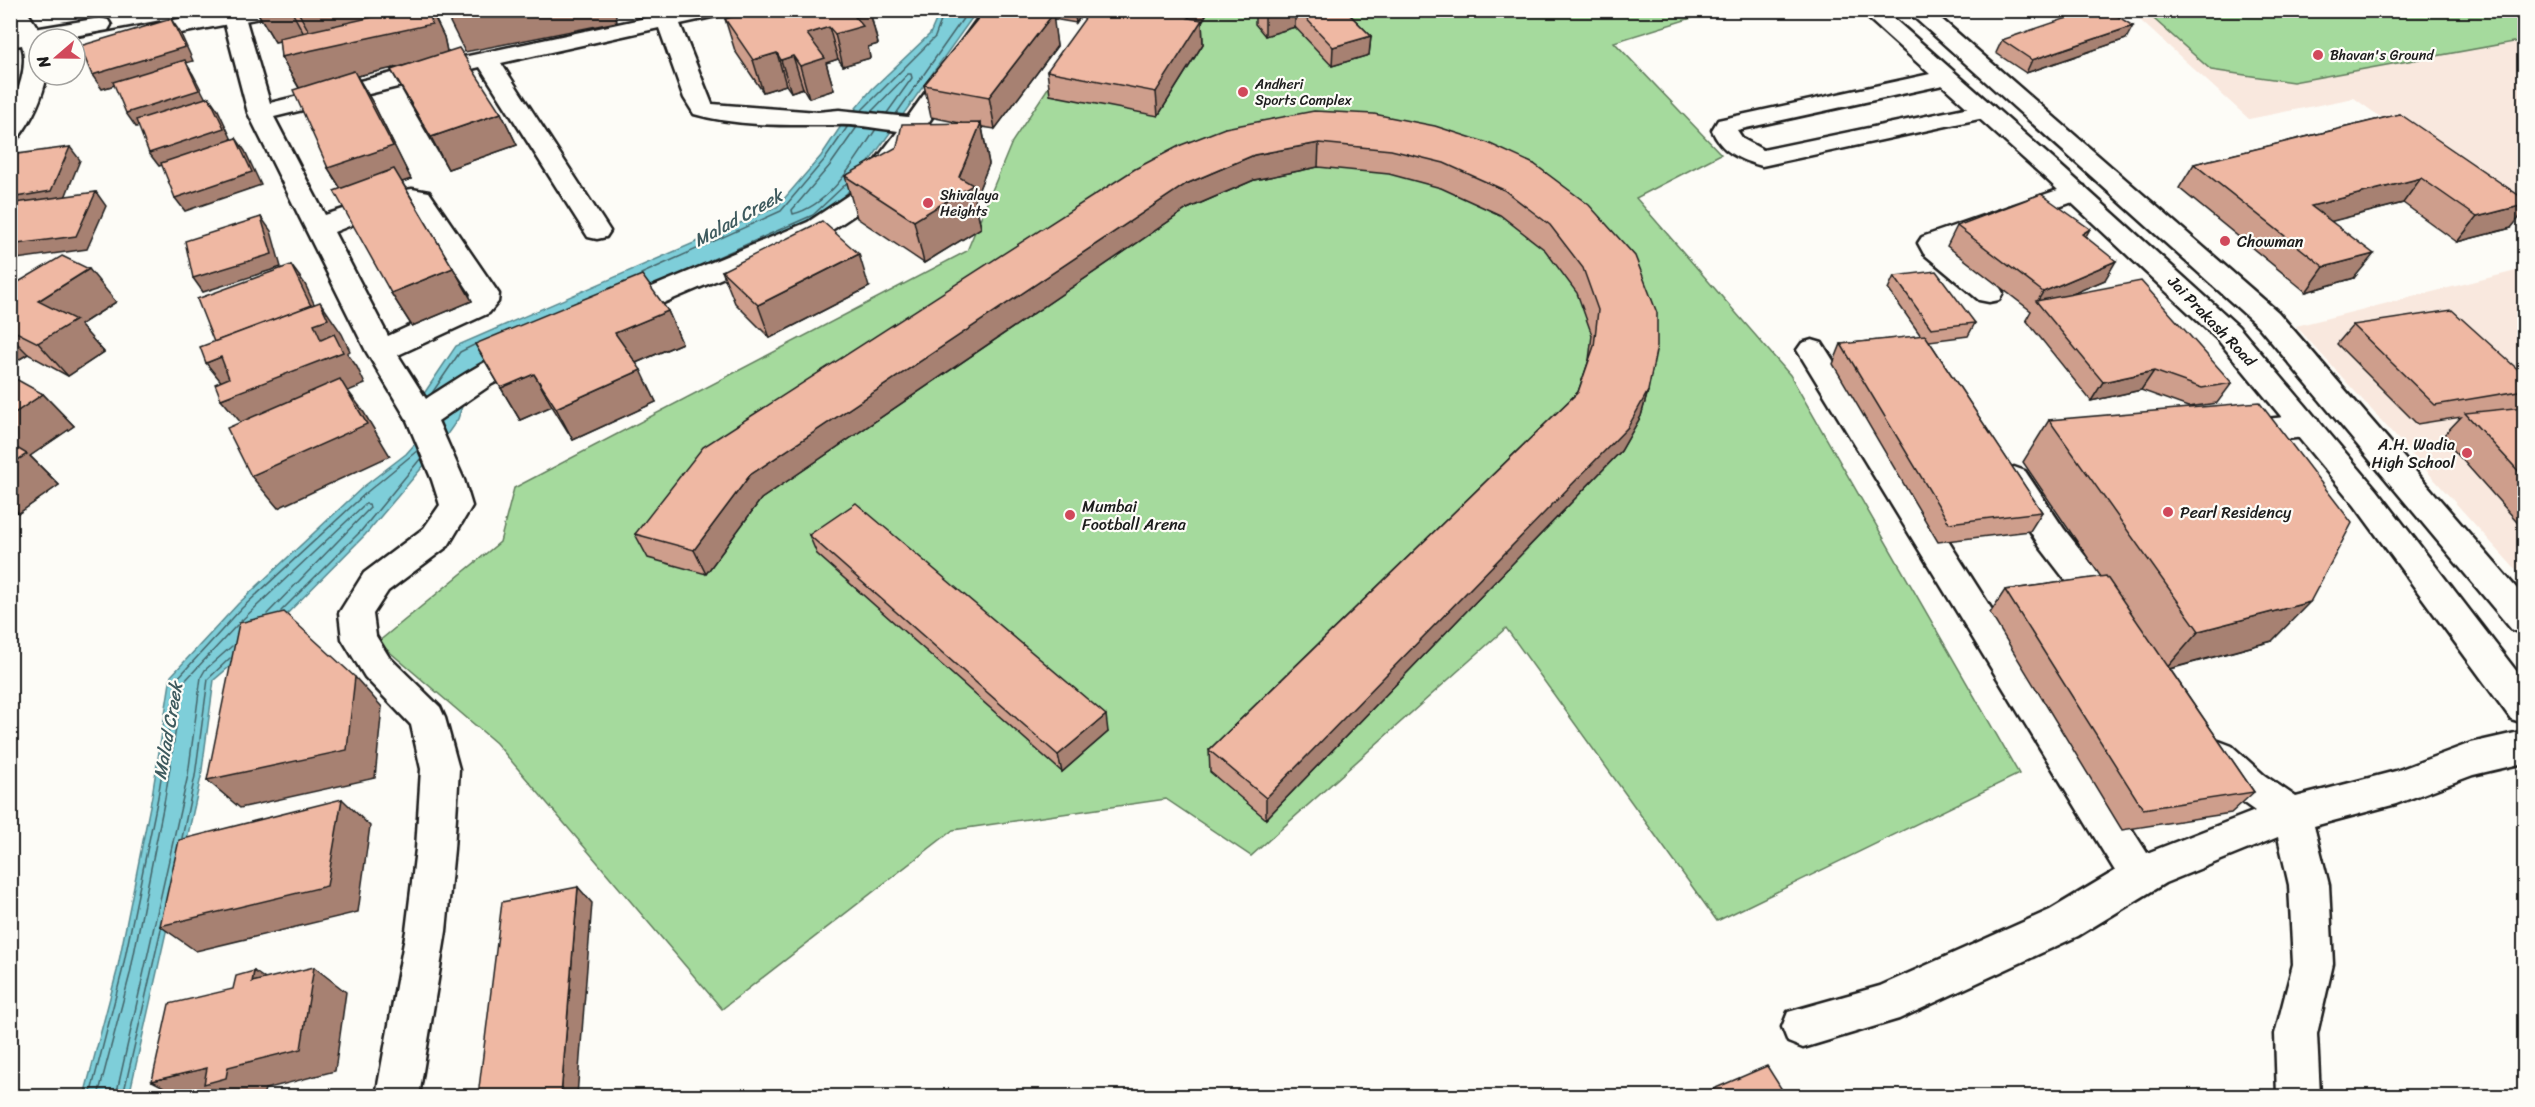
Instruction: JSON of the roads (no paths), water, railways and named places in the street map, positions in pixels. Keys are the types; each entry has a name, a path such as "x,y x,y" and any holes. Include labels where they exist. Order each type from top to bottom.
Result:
{"street":[{"path":"14,10 27,41"},
{"path":"87,32 180,10"},
{"path":"87,44 233,14 265,10"},
{"path":"260,113 666,15 713,10"},
{"path":"586,326 817,228 859,200 904,129 997,10"},
{"name":"Jai Prakash Road","path":"1870,10 2075,192 2228,333 2366,498 2524,708"},
{"name":"Jai Prakash Road","path":"1917,10 2268,319 2524,620"},
{"path":"233,14 260,113 381,351 421,417 448,480 456,506 436,537 376,582 356,613 359,639 377,668 427,718 440,769 435,849 426,931 399,1096"},
{"path":"666,15 696,98 703,109 718,113 904,129"},
{"path":"10,57 27,47"},
{"path":"488,59 597,231"},
{"path":"1944,78 1727,125 1724,130 1725,134 1743,152 1762,158 1984,111"},
{"path":"10,132 17,124 32,87"},
{"path":"1892,89 1929,123"},
{"path":"1989,292 1934,248 1932,243 2075,192"},
{"path":"318,228 400,198 415,196 420,198 485,294 484,302 479,306 381,351"},
{"path":"421,417 482,377 554,341"},
{"path":"1812,350 2139,877"},
{"path":"2206,436 2306,426"},
{"path":"1995,453 2022,489 2052,538 2106,607 2130,642"},
{"path":"2202,736 2216,754 2250,787 2292,816 2308,885 2313,964 2296,1034 2299,1096"},
{"path":"1803,1027 1884,1005 1969,964 2064,923 2151,870 2292,816 2396,787 2471,759 2524,747"}],"water":[{"name":"Malad Creek","path":"940,11 977,11 847,193 817,220 473,372 458,419 431,457 365,535 263,638 214,680 201,777 129,1096 84,1096 117,971 152,796 171,676 238,604 363,487 406,454 422,436 419,401 456,346 777,207 821,156 841,126 872,89 930,34"}],"place":[{"name":"Bhavan's Ground","path":"2318,55"},
{"name":"Andheri Sports Complex","path":"1243,92"},
{"name":"Shivalaya Heights","path":"928,203"},
{"name":"Chowman","path":"2225,241"},
{"name":"A.H. Wadia High School","path":"2467,453"},
{"name":"Pearl Residency","path":"2168,512"},
{"name":"Mumbai Football Arena","path":"1070,515"}]}
